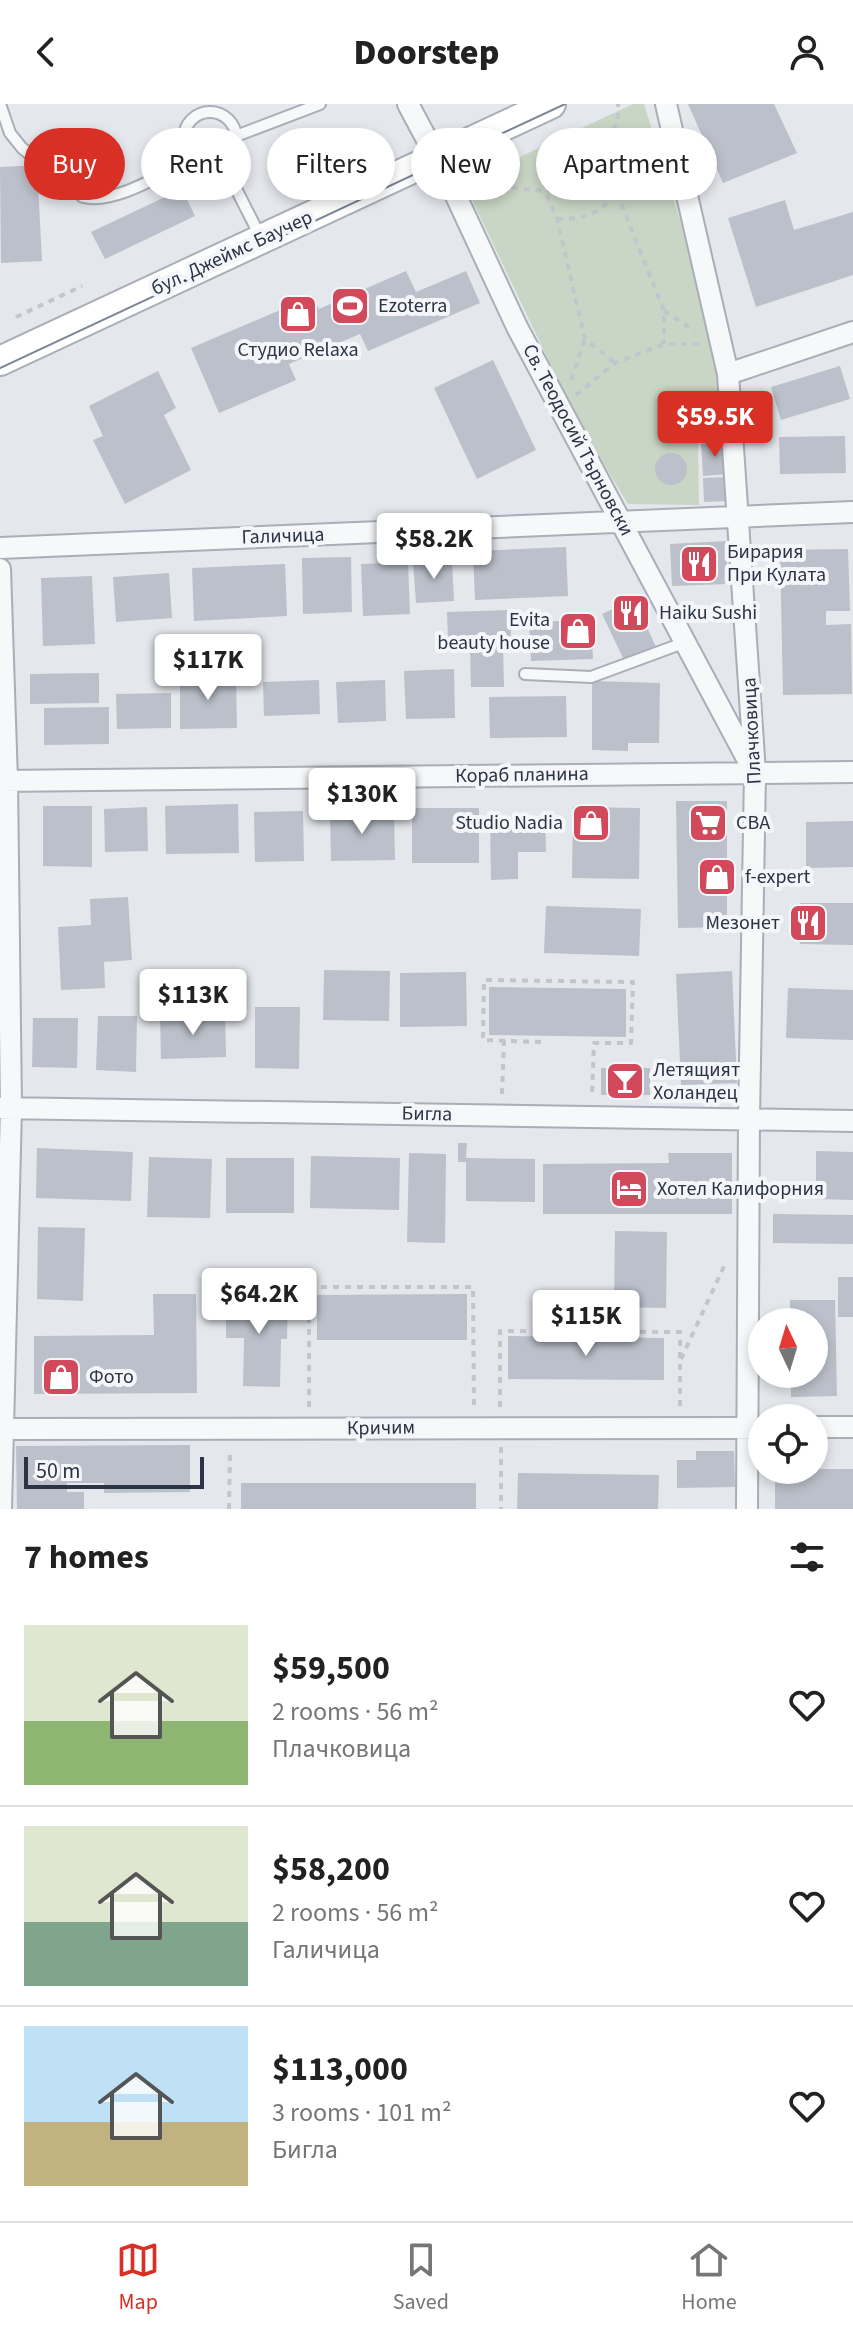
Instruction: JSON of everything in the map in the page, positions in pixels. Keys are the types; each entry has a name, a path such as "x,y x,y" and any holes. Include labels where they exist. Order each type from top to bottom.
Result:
{"street":[{"name":"Св. Теодосий Търновски","path":"408,104 421,128"},
{"name":"бул. Джеймс Баучер","path":"511,128 551,104"},
{"name":"Плачковица","path":"666,104 728,374 739,517 755,773 749,1119 754,1404"},
{"name":"бул. Джеймс Баучер","path":"0,361 261,239 411,181"},
{"name":"Св. Теодосий Търновски","path":"458,200 517,327 755,773"},
{"path":"728,374 853,332"},
{"name":"Галичица","path":"0,548 853,512"},
{"path":"0,569 5,1108 1,1509"},
{"name":"Кораб планина","path":"4,781 853,772"},
{"name":"Бигла","path":"5,1108 853,1121"},
{"path":"828,1427 853,1427"},
{"name":"Кричим","path":"1,1429 748,1428"},
{"name":"Плачковица","path":"747,1509 749,1484"}],"lane":[{"path":"0,104 10,133 22,148 83,197 95,200 111,197 141,183"},
{"path":"251,130 320,104"},
{"path":"186,128 198,114 206,112 223,115 230,120 233,128"},
{"path":"242,200 261,239"},
{"path":"525,674 591,677 686,642"}],"path":[{"path":"614,128 618,104"},
{"path":"549,200 557,219 585,339 561,408"},
{"path":"557,219 584,218 600,211 610,200"},
{"path":"620,200 664,311 664,344"},
{"path":"16,317 82,286"},
{"path":"585,339 615,363"},
{"path":"561,408 615,363 664,344 702,344"},
{"path":"541,1042 483,1040 484,980 633,982 631,1043 594,1043 592,1087"},
{"path":"527,981 527,988"},
{"path":"591,981 591,988"},
{"path":"503,1087 504,1040"},
{"path":"680,1362 731,1251"},
{"path":"309,1429 309,1287 473,1287 474,1427"},
{"path":"351,1287 351,1294"},
{"path":"430,1287 430,1294"},
{"path":"501,1509 500,1331 550,1334 680,1332 679,1427"},
{"path":"229,1509 230,1430"}],"green space":[{"path":"633,104 644,104 651,128 582,128"},
{"path":"536,149 536,200 674,200 719,377 724,439 698,443 699,505 628,504 577,420 472,200 520,200 520,157"}],"building":[{"path":"688,104 774,104 797,153 723,183 717,169 717,128 699,128"},
{"path":"24,166 24,200 39,200 42,261 1,263 0,167"},
{"path":"159,200 187,200 195,216 105,259 91,232"},
{"path":"785,200 794,230 853,212 853,275 756,307 728,218"},
{"path":"406,271 416,292 466,271 480,303 368,351 360,334 289,364 296,380 219,413 191,348 313,296 319,309"},
{"path":"493,360 536,450 477,479 434,388"},
{"path":"840,366 850,399 781,420 771,387"},
{"path":"158,371 176,408 164,415 191,470 125,504 93,440 103,436 89,406"},
{"path":"845,436 846,473 780,474 779,437"},
{"path":"727,442 729,474 703,476 701,444"},
{"path":"671,453 682,458 687,469 682,480 671,485 660,480 655,469 660,458"},
{"path":"729,477 730,501 704,502 703,478"},
{"name":"Бирария При Кулата","path":"726,541 728,584 672,586 670,544"},
{"path":"566,547 568,596 475,600 473,551"},
{"path":"848,549 850,611 826,611 826,625 851,624 852,694 783,695 780,550"},
{"path":"351,557 352,612 303,614 302,558"},
{"path":"452,560 454,601 416,603 413,562"},
{"path":"408,562 410,614 363,616 361,564"},
{"path":"285,564 287,616 194,621 192,568"},
{"path":"169,573 172,618 116,622 113,577"},
{"path":"92,576 95,644 43,646 41,578"},
{"path":"634,599 656,647 625,662 602,614"},
{"path":"510,610 511,639 448,640 447,612"},
{"path":"591,620 593,659 531,661 529,622"},
{"path":"503,646 504,687 471,687 470,647"},
{"path":"454,669 455,718 406,719 404,671"},
{"path":"99,673 99,703 30,704 30,674"},
{"path":"236,674 237,728 180,729 180,675"},
{"path":"319,680 320,714 264,716 263,682"},
{"path":"385,680 386,721 338,723 336,682"},
{"path":"592,681 660,683 659,743 628,743 628,751 592,750"},
{"path":"171,693 171,728 117,729 116,694"},
{"path":"566,696 567,737 490,738 489,697"},
{"path":"109,707 109,744 44,745 44,708"},
{"path":"676,801 727,801 727,927 678,928"},
{"path":"238,804 239,853 166,854 165,806"},
{"path":"43,806 92,806 92,867 43,866"},
{"path":"147,807 148,851 105,852 104,809"},
{"path":"573,807 640,808 639,879 572,878"},
{"path":"412,808 479,808 479,863 412,863"},
{"path":"394,810 395,860 331,861 330,811"},
{"path":"303,811 304,861 255,862 254,812"},
{"path":"545,818 546,852 518,852 518,879 491,880 490,819"},
{"path":"853,821 853,867 806,868 806,822"},
{"path":"128,897 132,960 104,962 105,988 61,990 58,927 91,925 90,899"},
{"path":"800,903 853,903 853,945 800,944"},
{"path":"546,906 641,909 639,956 544,953"},
{"path":"324,970 390,971 389,1021 323,1020"},
{"path":"732,971 737,1083 681,1085 676,974"},
{"path":"466,972 467,1026 400,1027 400,973"},
{"path":"489,987 626,989 626,1037 489,1035"},
{"path":"788,988 853,990 853,1040 786,1038"},
{"path":"255,1007 300,1007 299,1069 255,1068"},
{"path":"98,1016 137,1016 136,1072 96,1070"},
{"path":"160,1016 225,1016 226,1057 161,1059"},
{"path":"33,1018 78,1018 77,1068 32,1067"},
{"name":"Летящият Холандец","path":"601,1068 650,1068 650,1095 601,1095"},
{"path":"458,1143 467,1143 466,1158 535,1159 535,1202 466,1201 466,1162 458,1162"},
{"path":"37,1148 133,1152 131,1201 36,1198"},
{"path":"816,1151 853,1152 853,1200 816,1199"},
{"path":"409,1153 446,1154 445,1243 407,1242"},
{"path":"668,1153 732,1153 732,1214 543,1214 543,1164 669,1163"},
{"path":"311,1156 400,1158 399,1210 310,1208"},
{"path":"149,1157 212,1159 210,1218 147,1217"},
{"path":"226,1158 294,1158 294,1213 226,1213"},
{"path":"773,1214 853,1215 853,1244 773,1243"},
{"path":"38,1227 85,1228 83,1301 37,1299"},
{"path":"615,1231 667,1232 666,1308 614,1307"},
{"path":"838,1277 853,1277 853,1317 838,1317"},
{"path":"153,1294 196,1294 197,1393 34,1394 34,1336 154,1335"},
{"path":"467,1294 467,1340 317,1340 317,1295"},
{"path":"226,1296 288,1298 287,1339 281,1339 280,1387 243,1386 244,1338 226,1338"},
{"path":"790,1300 835,1300 837,1396 791,1397 791,1388 828,1388 828,1308 790,1308"},
{"path":"508,1336 664,1338 664,1380 508,1379"},
{"path":"190,1445 190,1492 104,1493 104,1483 67,1483 67,1492 84,1492 84,1509 17,1509 16,1446"},
{"path":"696,1451 734,1451 735,1487 677,1488 677,1460 696,1460"},
{"path":"828,1469 853,1469 853,1509 775,1509 775,1484 828,1484"},
{"path":"518,1473 659,1475 658,1509 517,1509"},
{"path":"241,1483 476,1483 476,1509 241,1509"}],"tram line":[{"path":"0,368 565,104"}],"place":[{"name":"Ezoterra","path":"350,306"},
{"name":"Студио Relaxa","path":"298,314"},
{"name":"Бирария При Кулата","path":"699,564"},
{"name":"Haiku Sushi","path":"631,613"},
{"name":"Evita beauty house","path":"578,631"},
{"name":"Studio Nadia","path":"591,823"},
{"name":"CBA","path":"708,823"},
{"name":"f-expert","path":"717,877"},
{"name":"Мезонет","path":"808,923"},
{"name":"Летящият Холандец","path":"625,1081"},
{"name":"Хотел Калифорния","path":"629,1189"},
{"name":"Фото","path":"61,1377"}]}
